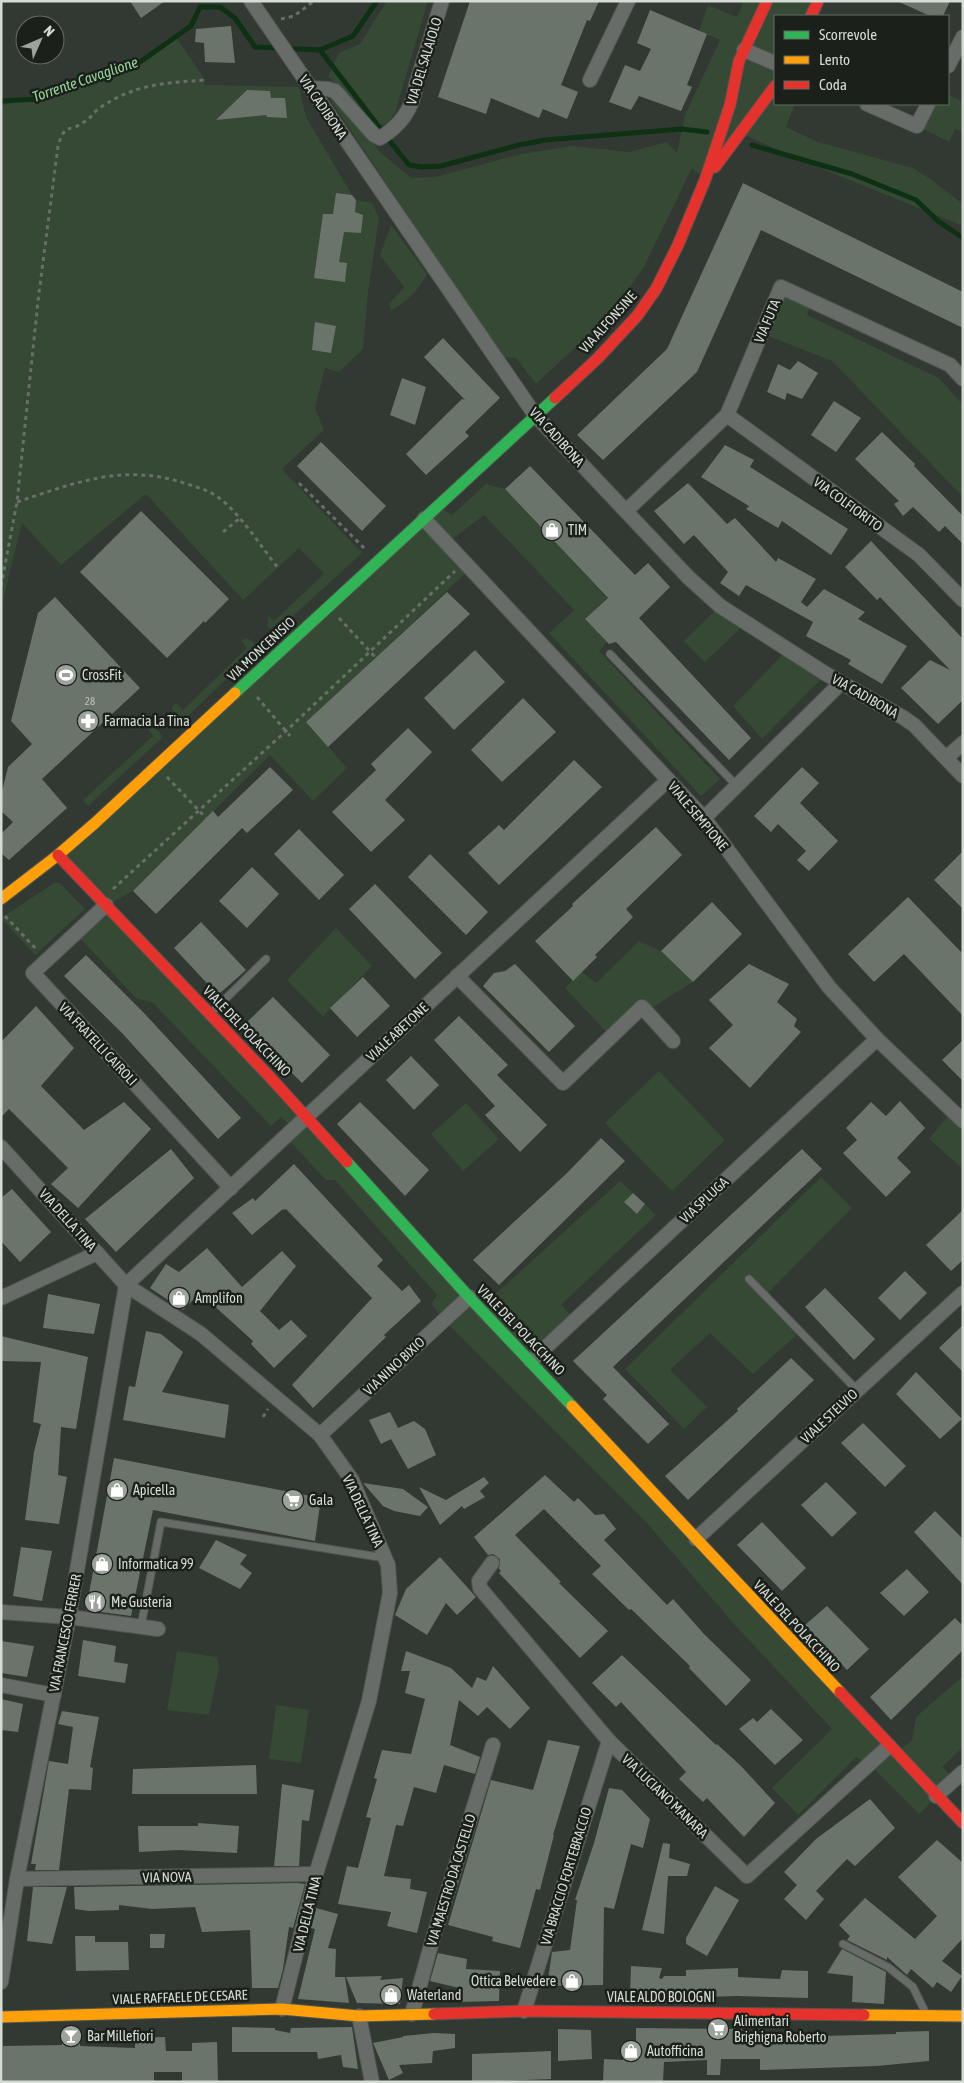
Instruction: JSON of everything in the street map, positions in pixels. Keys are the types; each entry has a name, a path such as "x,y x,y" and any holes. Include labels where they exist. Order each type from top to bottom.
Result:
{"main road":[{"name":"VIA ALFONSINE","path":"535,414 598,358 637,316 656,289 678,245 705,180 730,105 739,61 767,1"},
{"path":"811,15 818,1"},
{"name":"VIA ALFONSINE","path":"705,180 774,87"},
{"name":"VIA MONCENISIO","path":"1,899 58,855 157,766 535,414"},
{"name":"VIALE DEL POLACCHINO","path":"58,855 306,1116 469,1297 888,1746 963,1823"},
{"name":"VIALE RAFFAELE DE CESARE","path":"1,2017 282,2009 359,2016"},
{"name":"VIALE ALDO BOLOGNI","path":"359,2016 524,2011 963,2016"}],"street":[{"name":"VIA CADIBONA","path":"251,1 485,344 535,414 688,577 720,606 841,683 909,722 963,776"},
{"name":"VIA DEL SALAIOLO","path":"310,88 335,91 374,135 380,138 385,135 407,113 414,99 416,85 442,1"},
{"path":"590,80 628,1"},
{"path":"949,64 963,37"},
{"path":"744,50 774,63"},
{"path":"869,105 917,126 928,105"},
{"name":"VIA FUTA","path":"626,511 727,415 781,287 950,365 963,379"},
{"name":"VIA COLFIORITO","path":"727,415 919,555 963,600"},
{"name":"VIALE SEMPIONE","path":"424,519 704,818 829,987 877,1038 963,1120"},
{"path":"704,818 841,683"},
{"path":"946,758 963,743"},
{"name":"VIALE ABETONE","path":"126,1285 668,780"},
{"name":"VIA FRATELLI CAIROLI","path":"104,902 33,973 231,1188"},
{"path":"457,976 563,1083 642,1008 673,1041"},
{"name":"VIA SPLUGA","path":"531,1362 877,1038"},
{"name":"VIA DELLA TINA","path":"1,1147 126,1285 201,1334 320,1435 352,1480 388,1565 390,1592 369,1701 316,1874 282,2009"},
{"path":"1,1298 97,1253"},
{"name":"VIA FRANCESCO FERRER","path":"1,1982 17,1879 69,1617 126,1285"},
{"name":"VIALE STELVIO","path":"696,1539 963,1293"},
{"name":"VIA NINO BIXIO","path":"320,1435 469,1297"},
{"name":"VIA LUCIANO MANARA","path":"492,1563 479,1581 480,1588 608,1741 747,1876 888,1746"},
{"path":"1,1612 69,1617 158,1629"},
{"path":"1,1685 54,1694"},
{"name":"VIA BRACCIO FORTEBRACCIO","path":"524,2011 608,1741"},
{"name":"VIA MAESTRO DA CASTELLO","path":"412,2014 431,1945 493,1745"},
{"path":"936,1796 963,1772"},
{"name":"VIA NOVA","path":"17,1879 316,1874"},
{"path":"359,2016 372,2082"}],"lane":[{"path":"610,654 736,785"},
{"path":"210,1014 266,958"},
{"path":"748,1279 857,1390"},
{"path":"141,1626 161,1522 385,1558"},
{"path":"843,1944 888,1967 913,1987 927,2016"}],"path":[{"path":"269,27 294,16 314,1"},
{"path":"1,586 17,502 38,301 61,134 68,128 85,122 98,109 137,88 155,84 206,80"},
{"path":"17,502 82,481 108,475 170,479 200,488 219,498 239,519 278,568"},
{"path":"299,483 378,562"},
{"path":"224,532 239,519"},
{"path":"104,902 198,809 286,731 464,562"},
{"path":"329,607 376,658"},
{"path":"246,684 290,736"},
{"path":"157,766 206,818"},
{"path":"5,916 46,960"}],"green space":[{"path":"387,1 428,1 395,113 388,122 378,128 365,117 328,77 339,53 360,44"},
{"path":"744,1 818,1 811,15 774,15 774,105 795,105 786,127 818,142 913,168 963,204 963,226 810,164 740,133 705,180 692,168 644,267 611,314 536,384 516,358 502,357 330,99 333,97 381,153 411,178 435,177 521,154 573,146 629,152 667,142 677,153 685,115 720,40 699,31 708,5 737,17"},
{"path":"176,37 205,80 204,85 299,87 306,117 352,195 356,200 372,203 379,218 368,293 363,349 339,372 325,368 315,408 324,430 282,469 362,553 278,630 272,630 268,627 268,616 274,621 324,574 299,548 243,600 146,494 61,565 22,523 1,608 1,105 38,99 140,62"},
{"path":"949,95 963,102 963,132 955,129 949,142 917,126 928,105 949,105"},
{"path":"391,225 427,274 412,295 402,304 391,310 389,304 404,287 380,255"},
{"path":"781,287 812,301 807,315 939,378 963,405 963,497 832,361 761,333"},
{"path":"486,484 505,489 607,598 585,619 607,642 599,651 720,779 701,796 549,633 574,610 484,515 447,543 470,569 307,722 347,768 313,801 270,755 133,891 107,905 480,1308 620,1181 656,1215 561,1305 576,1320 531,1361 896,1753 912,1740 916,1717 963,1676 963,1747 942,1767 955,1779 919,1814 869,1764 856,1757 798,1815 772,1788 832,1729 734,1624 647,1523 444,1320 431,1304 437,1295 335,1180 326,1180 285,1136 293,1128 281,1117 271,1126 153,1003 136,998 75,933 106,905 58,855 437,506 452,515"},
{"path":"720,606 746,623 705,662 684,641"},
{"path":"245,638 253,642 255,651 185,719 176,716 173,713 172,707 176,703 183,710 247,648 241,641"},
{"path":"788,649 826,674 762,739 733,706"},
{"path":"150,726 158,730 162,738 88,806 83,800 153,736 148,729"},
{"path":"54,883 60,883 85,909 35,955 1,918"},
{"path":"336,928 372,966 323,1016 287,980"},
{"path":"639,941 661,951 693,982 645,1012 611,1037 565,988 582,972 596,983"},
{"path":"659,1071 725,1140 672,1191 605,1123"},
{"path":"466,1103 499,1139 463,1171 431,1134"},
{"path":"952,1111 963,1116 963,1169 929,1139"},
{"path":"821,1177 852,1208 765,1296 800,1332 753,1374 710,1333 670,1370 707,1407 684,1429 625,1369"},
{"path":"177,1651 217,1657 219,1667 209,1715 167,1710"},
{"path":"276,1705 309,1710 301,1763 269,1759"}],"building":[{"path":"130,1 165,1 141,18"},
{"path":"470,1 599,1 590,21 587,20 561,85 578,92 567,119 543,109 539,118 491,98 486,114 438,97"},
{"path":"897,1 950,1 943,15 928,15"},
{"path":"650,10 707,34 687,85 692,87 681,111 639,96 631,110 609,102 625,65 640,71 651,49 637,43"},
{"path":"231,26 235,63 205,62 204,43 195,42 196,29"},
{"path":"247,90 270,91 271,98 285,98 287,118 267,117 266,115 216,120"},
{"path":"743,183 963,292 963,328 761,230 697,372 603,460 577,435 667,349"},
{"path":"336,193 352,195 356,200 355,212 363,215 361,233 344,232 339,262 347,263 345,282 314,278 323,214 333,214"},
{"path":"315,322 336,326 331,353 312,350"},
{"path":"443,338 500,398 465,432 469,436 426,475 406,454 462,399 465,400 424,357"},
{"path":"798,361 818,373 802,399 787,393 785,400 767,392 778,364 790,370"},
{"path":"402,378 426,387 415,425 390,415"},
{"path":"834,401 861,418 836,452 811,435"},
{"path":"882,432 915,464 914,466 963,516 963,544 945,526 939,532 913,507 903,516 894,504 899,501 855,459"},
{"path":"321,442 386,506 362,531 297,466"},
{"path":"725,445 754,460 750,467 848,529 831,555 782,521 778,528 746,509 749,506 701,477"},
{"path":"530,466 635,575 648,563 670,587 639,618 751,738 729,760 616,642 609,644 585,619 608,598 505,489"},
{"path":"688,483 727,524 735,518 776,562 778,558 816,579 801,602 807,607 824,589 865,612 858,619 907,646 882,684 848,664 851,660 806,636 813,622 746,585 739,596 720,583 728,572 694,535 684,544 654,511"},
{"path":"141,511 229,599 167,658 80,572"},
{"path":"871,541 963,639 963,700 938,724 901,688 930,660 950,670 880,597 877,600 845,567"},
{"path":"447,592 470,614 328,747 306,722"},
{"path":"55,597 140,688 42,779 67,808 9,860 1,853 1,834 13,822 1,811 1,795 8,767 32,744 11,721 38,613"},
{"path":"475,650 505,682 454,730 424,698"},
{"path":"523,698 556,732 502,782 471,750"},
{"path":"408,728 432,752 385,800 405,820 371,852 332,812 376,770 371,764"},
{"path":"574,760 602,787 499,885 468,853 499,825 504,830"},
{"path":"270,767 293,790 247,833 242,828 156,914 133,891 213,811 218,817"},
{"path":"802,767 819,783 800,803 838,841 809,871 797,860 806,851 778,824 771,832 754,816"},
{"path":"656,827 682,855 626,909 633,917 595,955 597,957 573,981 535,941 573,906 572,904"},
{"path":"299,829 344,875 319,900 274,854"},
{"path":"963,851 963,909 934,880"},
{"path":"430,854 488,912 466,935 408,877"},
{"path":"252,867 279,894 247,928 219,901"},
{"path":"375,884 442,953 415,979 349,909"},
{"path":"908,897 963,954 963,1016 904,954 874,982 848,954"},
{"path":"712,902 742,934 693,982 661,951"},
{"path":"201,922 246,970 218,995 174,948"},
{"path":"86,955 144,1013 241,1118 218,1139 122,1033 64,976"},
{"path":"515,964 575,1026 549,1052 483,986 494,973 505,971"},
{"path":"749,964 789,984 777,1002 797,1019 794,1026 801,1032 750,1088 709,1048 733,1025 709,1000"},
{"path":"363,977 390,1006 357,1037 330,1008"},
{"path":"273,997 330,1055 302,1083 244,1025"},
{"path":"36,1006 74,1048 41,1086 84,1130 124,1102 151,1129 78,1208 51,1184 68,1168 9,1109 1,1117 1,1042"},
{"path":"459,1016 508,1065 497,1075 547,1125 520,1152 485,1115 495,1106 434,1040"},
{"path":"963,1040 963,1081 942,1060"},
{"path":"411,1056 439,1085 414,1110 386,1080"},
{"path":"900,1101 925,1128 897,1158 911,1172 886,1197 843,1153 857,1140 846,1128 871,1102 886,1116"},
{"path":"360,1102 429,1170 405,1196 337,1124"},
{"path":"601,1138 625,1161 499,1285 473,1260 567,1173"},
{"path":"171,1149 194,1178 116,1252 85,1219"},
{"path":"802,1149 822,1169 613,1367 669,1424 648,1444 603,1399 607,1395 573,1361"},
{"path":"294,1164 383,1260 377,1266 402,1291 409,1285 421,1301 384,1335 386,1337 313,1408 292,1385 372,1298 286,1209 283,1209 252,1235 232,1213 253,1198 255,1201"},
{"path":"12,1189 51,1232 20,1262 1,1241 1,1198"},
{"path":"633,1193 645,1204 637,1214 624,1202"},
{"path":"963,1210 963,1260 951,1271 926,1245"},
{"path":"207,1248 242,1287 282,1251 296,1266 260,1311 279,1330 291,1320 307,1336 274,1368 251,1344 253,1341 200,1293 183,1310 150,1288 166,1264 179,1272"},
{"path":"905,1271 927,1293 900,1320 878,1298"},
{"path":"825,1288 875,1339 854,1360 805,1307"},
{"path":"48,1294 100,1304 94,1334 43,1328"},
{"path":"963,1325 963,1372 939,1348"},
{"path":"146,1331 161,1334 183,1352 162,1392 229,1405 225,1438 123,1420 129,1386 135,1387"},
{"path":"1,1336 88,1357 76,1429 61,1427 58,1475 67,1477 59,1524 25,1520 34,1452 41,1424 33,1422 41,1362 1,1361"},
{"path":"791,1358 814,1380 688,1500 665,1476 738,1411 737,1409"},
{"path":"916,1372 962,1419 940,1439 896,1394"},
{"path":"390,1412 398,1428 414,1421 425,1429 436,1455 408,1469 391,1439 381,1444 369,1420"},
{"path":"863,1423 906,1466 885,1487 841,1443"},
{"path":"114,1458 321,1498 315,1541 153,1510 131,1616 86,1610"},
{"path":"545,1475 574,1502 578,1498 595,1515 604,1514 616,1529 604,1540 667,1605 673,1599 704,1634 751,1680 726,1706 689,1668 690,1666 592,1574 601,1566 544,1509 515,1535 561,1582 559,1583 608,1631 580,1658 499,1573 501,1571 499,1569 500,1559 493,1554 488,1555 474,1537"},
{"path":"484,1477 489,1483 480,1491 485,1497 464,1509 462,1506 440,1525 419,1487 446,1500"},
{"path":"826,1482 857,1513 832,1537 801,1505"},
{"path":"363,1483 403,1489 428,1507 420,1516 394,1511 383,1506"},
{"path":"935,1511 963,1539 963,1585 914,1532"},
{"path":"762,1522 806,1568 782,1591 737,1545"},
{"path":"216,1540 247,1555 240,1564 252,1573 240,1589 199,1568"},
{"path":"21,1547 52,1551 42,1601 13,1596"},
{"path":"440,1557 476,1597 457,1615 446,1603 427,1635 395,1615 406,1589"},
{"path":"907,1569 929,1592 904,1616 880,1593"},
{"path":"827,1606 869,1649 847,1670 805,1625"},
{"path":"955,1618 963,1626 963,1650 891,1720 870,1697"},
{"path":"83,1640 116,1646 114,1662 128,1664 125,1683 78,1676"},
{"path":"1,1641 34,1646 27,1677 1,1673"},
{"path":"406,1651 451,1668 472,1688 477,1677 486,1681 493,1666 530,1708 510,1729 487,1707 478,1716 459,1700 450,1745 480,1757 475,1774 444,1765 436,1793 414,1787 403,1826 396,1825 384,1876 411,1879 410,1889 427,1892 417,1933 387,1926 391,1912 338,1904 347,1866 358,1868 371,1818 366,1817 377,1779 374,1778 382,1750 411,1754 425,1699 405,1693 410,1671 401,1671"},
{"path":"622,1655 716,1745 741,1766 775,1803 744,1837 707,1798 703,1802 679,1779 686,1772 621,1702 616,1707 592,1683"},
{"path":"1,1699 23,1704 18,1732 1,1730"},
{"path":"771,1709 803,1740 775,1765 739,1729 753,1718 757,1722"},
{"path":"62,1711 99,1717 90,1767 93,1768 91,1790 69,1789 59,1870 35,1870 36,1864 31,1864 49,1761 68,1764 73,1727 58,1724"},
{"path":"548,1740 580,1746 553,1835 540,1890 536,1889 520,1948 492,1941 493,1937 448,1925 491,1780 533,1790"},
{"path":"256,1765 257,1794 132,1794 133,1769"},
{"path":"282,1784 314,1790 309,1821 302,1820 299,1866 274,1866"},
{"path":"609,1788 622,1790 650,1819 643,1848 631,1844 614,1909 604,1907 603,1985 547,1986 552,1952 570,1950 577,1900 575,1900 594,1843"},
{"path":"870,1799 895,1828 855,1866 847,1859 816,1891 824,1899 806,1920 784,1899 797,1885 784,1872 816,1839"},
{"path":"198,1823 239,1826 237,1853 179,1850 139,1852 138,1826 198,1826"},
{"path":"937,1840 963,1863 963,1938 942,1961 962,1976 951,1992 937,1982 933,1988 911,1969 907,1975 887,1957 887,1960 847,1940 850,1936 839,1925 865,1898 915,1939 937,1916 898,1877"},
{"path":"663,1843 670,1844 669,1858 690,1864 687,1876 668,1876 664,1934 642,1930"},
{"path":"305,1884 293,1928 289,1927 283,1969 278,1988 252,1988 250,1930 202,1932 195,1907 152,1909 119,1905 119,1910 89,1911 75,1909 74,1887"},
{"path":"715,1886 739,1900 707,1956 686,1944 686,1938"},
{"path":"33,1887 67,1887 52,1944 27,1941"},
{"path":"316,1908 338,1914 328,1948 336,1949 335,1977 345,1977 349,2003 298,1999 315,1929 311,1928"},
{"path":"150,1934 165,1934 164,1948 150,1948"},
{"path":"75,1936 95,1936 95,1942 128,1942 129,1970 76,1971"},
{"path":"842,1949 886,1972 884,2004 852,2002 853,1976 827,1973"},
{"path":"438,1953 467,1959 466,1969 500,1971 499,2001 458,2002 459,1988 430,1981"},
{"path":"631,1966 662,1968 659,1978 662,1979 664,1976 686,1976 686,1970 738,1968 738,1977 780,1979 782,1970 808,1971 808,1998 737,1996 672,1998 630,1995"},
{"path":"382,1976 380,1980 403,1978 400,2004 357,2003 346,1977"},
{"path":"232,2027 275,2028 275,2030 290,2033 291,2028 352,2027 358,2069 343,2067 341,2055 318,2059 317,2052 232,2052"},
{"path":"636,2028 742,2029 741,2041 823,2039 822,2036 929,2031 929,2061 877,2066 760,2070 760,2059 721,2059 720,2075 707,2075 707,2060 664,2062 663,2082 603,2082 604,2059 623,2060 623,2049 636,2050"},
{"path":"558,2029 591,2030 592,2059 558,2061"},
{"path":"63,2032 80,2033 80,2046 135,2048 135,2038 165,2037 166,2051 192,2051 192,2043 217,2042 218,2082 182,2082 182,2072 154,2072 154,2082 3,2082 3,2046 62,2045"},
{"path":"434,2033 455,2034 455,2048 433,2051 432,2063 399,2065 403,2073 389,2080 373,2043 403,2036"},
{"path":"551,2051 551,2079 472,2082 472,2054"}],"waterway":[{"name":"Torrente Cavaglione","path":"1,101 38,99 140,62 191,26 200,7 220,7 235,18 255,47 320,50 353,36 377,1"},
{"path":"320,50 380,128"},
{"path":"388,139 409,165 421,167 441,166 545,140 682,129 707,132"},
{"path":"752,145 852,174 916,200 938,221 963,238"}],"traffic: fast":[{"path":"235,693 555,398"},
{"path":"347,1162 469,1297 572,1406"}],"traffic: slow":[{"path":"1,899 58,855 95,823 235,693"},
{"path":"572,1406 840,1692"},
{"path":"1,2017 282,2009 359,2016 434,2014"},
{"path":"864,2015 963,2016"}],"traffic: jam":[{"path":"555,398 598,358 637,316 656,289 678,245 705,180 730,105 739,61 767,1"},
{"path":"811,15 818,1"},
{"path":"715,167 774,87"},
{"path":"58,855 269,1076 347,1162"},
{"path":"840,1692 963,1823"},
{"path":"434,2014 524,2011 864,2015"}],"place":[{"name":"TIM","path":"552,530"},
{"name":"CrossFit","path":"66,675"},
{"name":"Farmacia La Tina","path":"88,721"},
{"name":"Amplifon","path":"179,1298"},
{"name":"Apicella","path":"117,1490"},
{"name":"Gala","path":"293,1500"},
{"name":"Informatica 99","path":"102,1564"},
{"name":"Me Gusteria","path":"95,1602"},
{"name":"Ottica Belvedere","path":"572,1981"},
{"name":"Waterland","path":"391,1995"},
{"name":"Alimentari Brighigna Roberto","path":"718,2029"},
{"name":"Bar Millefiori","path":"71,2036"},
{"name":"Autofficina","path":"631,2051"}]}
